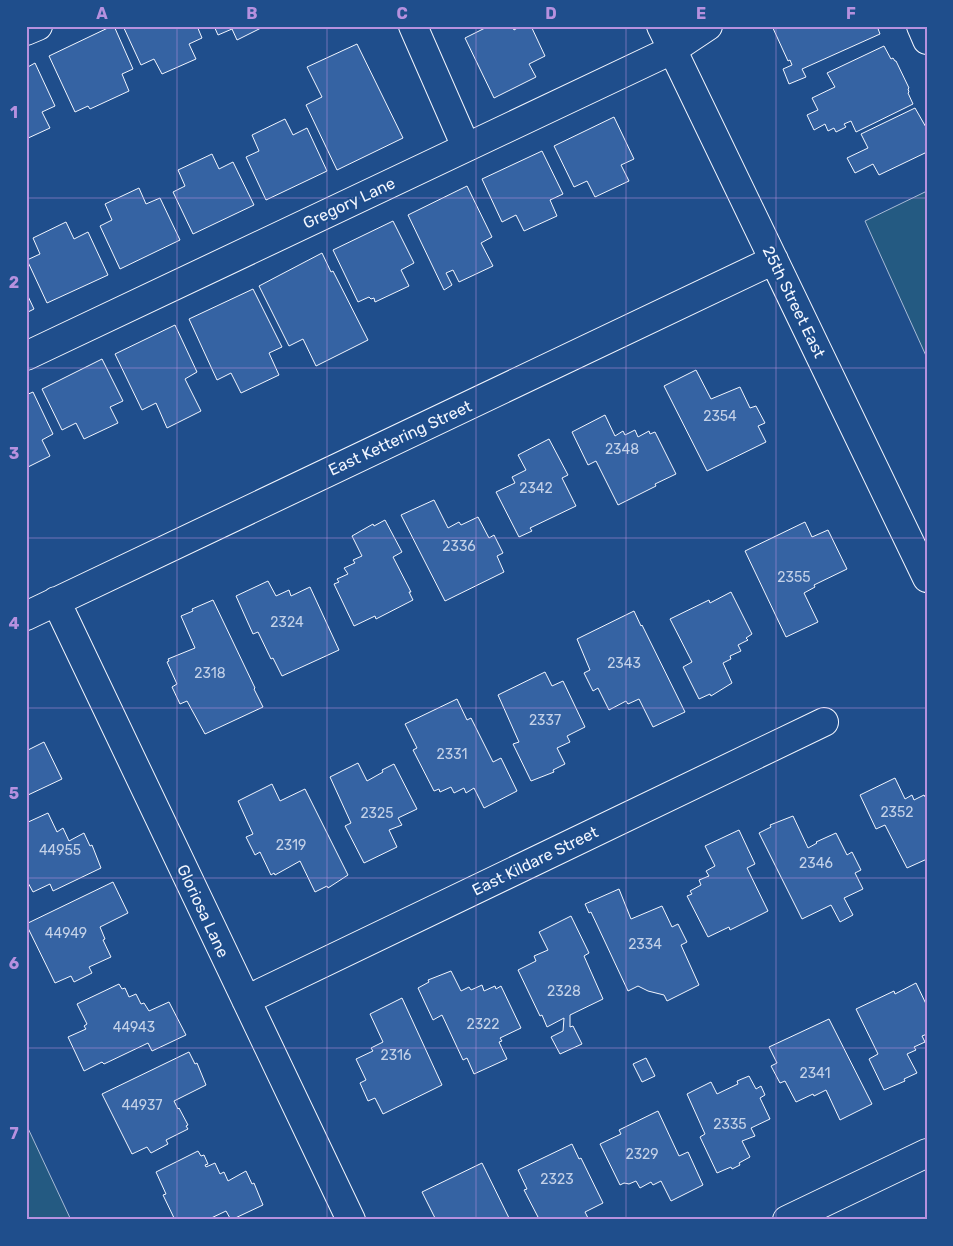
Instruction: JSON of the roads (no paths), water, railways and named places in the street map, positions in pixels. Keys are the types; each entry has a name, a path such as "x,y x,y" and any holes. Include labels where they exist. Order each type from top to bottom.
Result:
{"street":[{"path":"413,26 466,148"},
{"name":"Gregory Lane","path":"26,356 466,148 667,38 708,26"},
{"path":"921,26 927,40"},
{"name":"25th Street East","path":"667,38 927,578"},
{"name":"East Kettering Street","path":"26,616 774,260"},
{"name":"Gloriosa Lane","path":"56,601 351,1220"},
{"name":"East Kildare Street","path":"246,1000 824,722"},
{"path":"787,1220 927,1153"}]}
